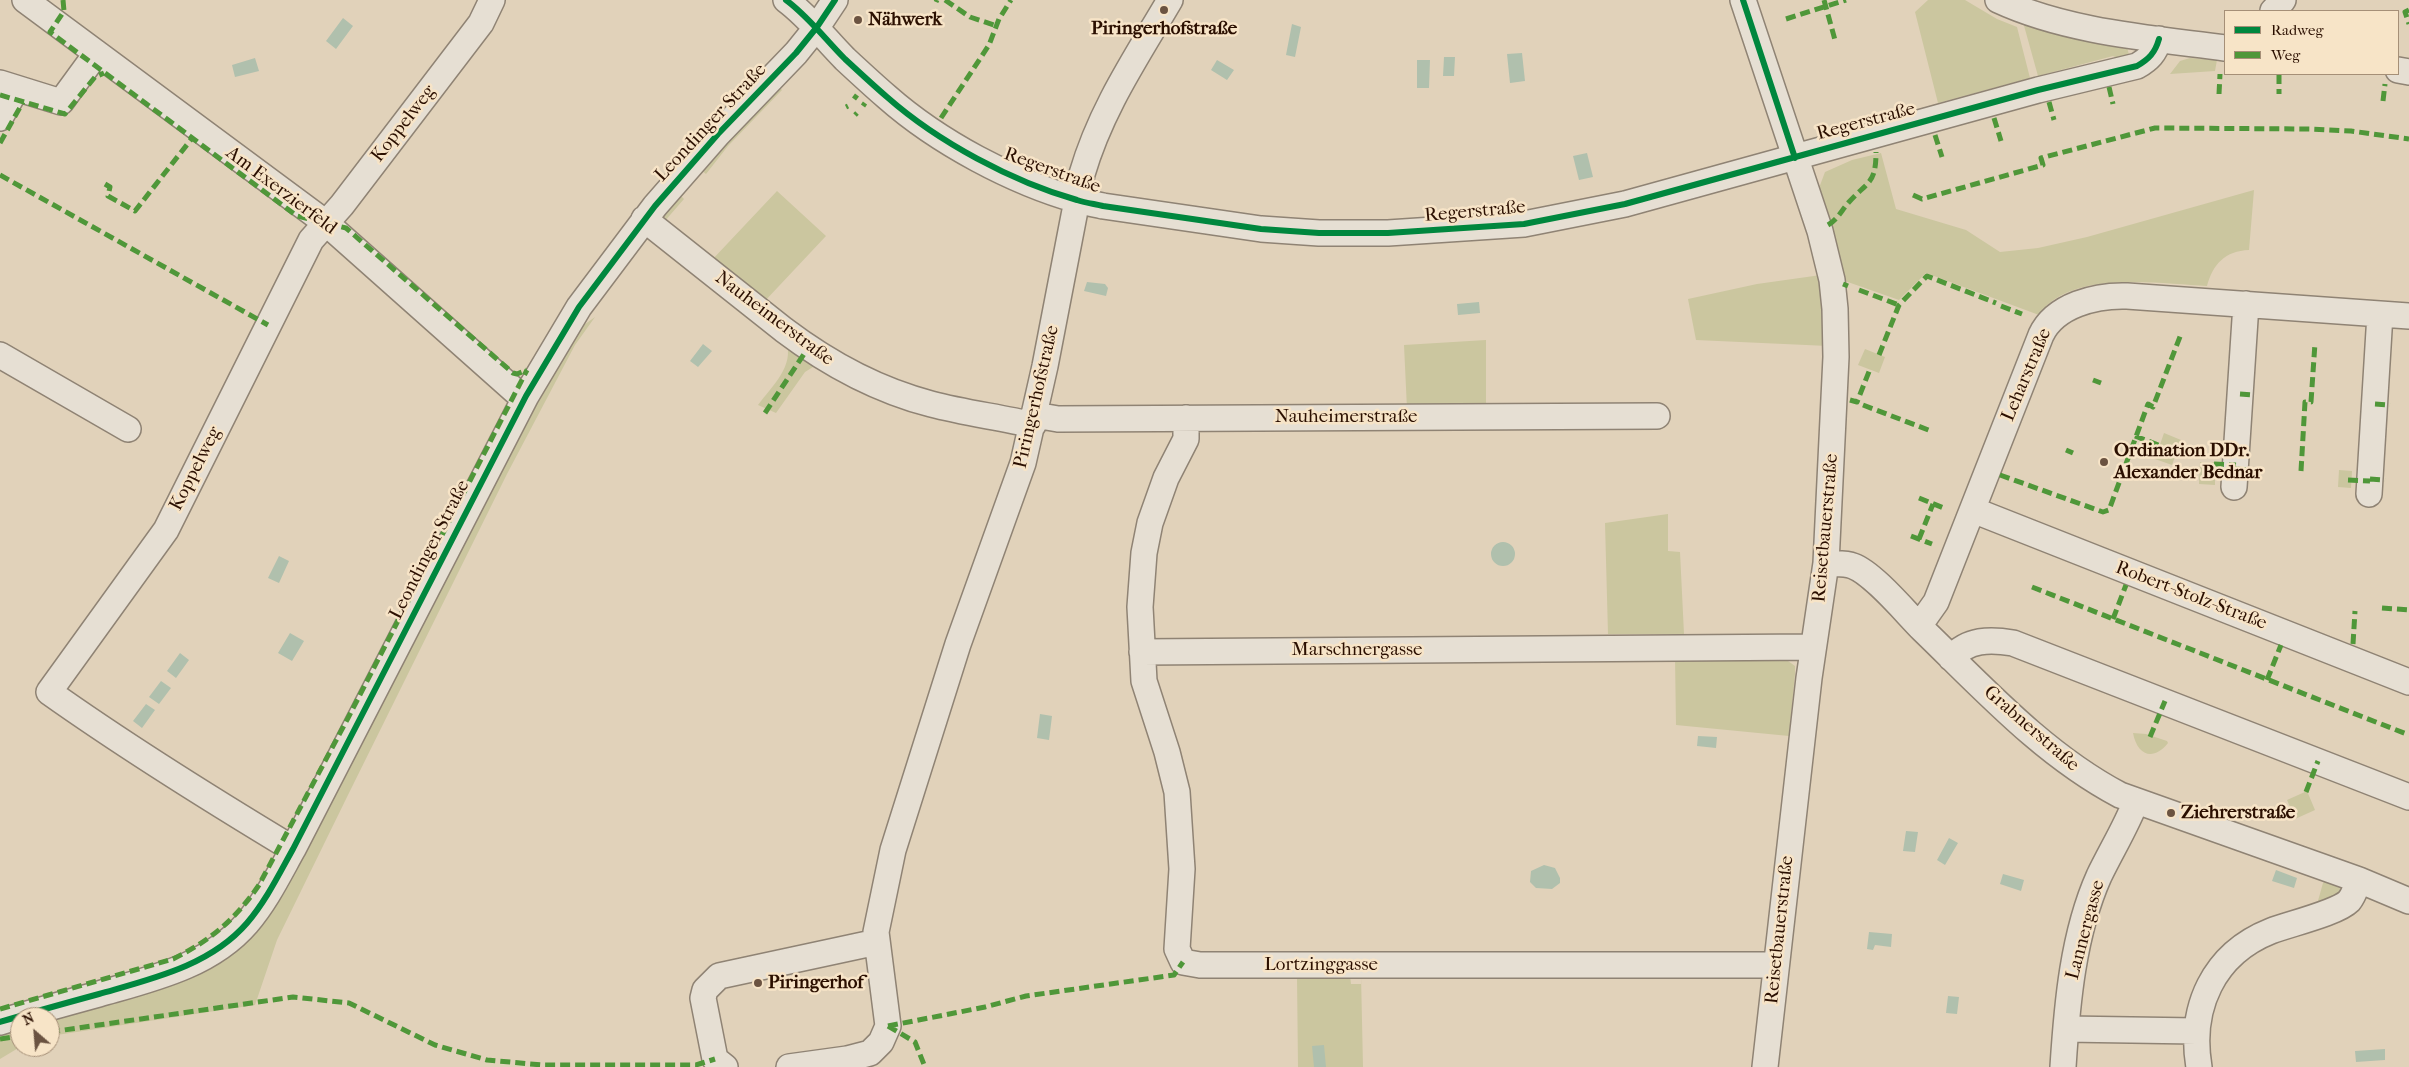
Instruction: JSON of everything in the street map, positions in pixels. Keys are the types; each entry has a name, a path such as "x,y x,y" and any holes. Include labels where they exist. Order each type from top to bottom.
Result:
{"street":[{"name":"Koppelweg","path":"293,849 210,800 114,738 49,692 166,530 311,240 482,23 492,0"},
{"name":"Regerstraße","path":"786,0 817,28 844,58 889,99 947,141 1016,176 1078,200 1103,206 1265,230 1319,233 1384,234 1458,230 1524,224 1576,215 1692,187 2064,83 2137,66 2146,61 2156,51 2159,39"},
{"name":"Leondinger Straße","path":"0,1022 145,981 198,961 224,945 246,924 264,901 293,849 526,396 579,307 644,219 817,28 836,0"},
{"name":"Piringerhofstraße","path":"789,1067 870,1054 881,1042 888,1026 876,932 893,850 958,644 1005,517 1034,420 1091,144 1102,118 1170,0"},
{"name":"Reisetbauerstraße","path":"1743,0 1828,259 1836,309 1836,394 1826,563 1813,647 1765,1067"},
{"path":"1998,0 2033,14 2159,39 2224,48"},
{"path":"2274,10 2283,0"},
{"name":"Am Exerzierfeld","path":"40,5 96,54 326,223 515,391 526,396"},
{"path":"0,118 8,86 61,102 96,54"},
{"name":"Nauheimerstraße","path":"644,219 814,352 847,372 929,403 1034,420 1658,416"},
{"name":"Leharstraße","path":"1919,626 1936,602 2040,335 2055,317 2077,305 2114,296 2409,316"},
{"path":"2234,487 2246,304"},
{"path":"2370,494 2380,314"},
{"path":"0,355 117,416"},
{"path":"1142,652 1140,607 1144,553 1156,503 1186,439 1186,418"},
{"name":"Robert-Stolz-Straße","path":"1973,510 2409,682"},
{"name":"Grabnerstraße","path":"1826,563 1852,566 1871,578 1951,658 2072,767 2112,790 2136,801 2359,880 2409,901"},
{"path":"1951,658 1962,648 1974,642 2005,642 2020,645 2409,797"},
{"name":"Marschnergasse","path":"1142,652 1813,647"},
{"name":"Lortzinggasse","path":"1142,652 1147,693 1167,752 1176,792 1182,869 1177,949 1182,962 1209,965 1776,965"},
{"name":"Lannergasse","path":"2064,1067 2066,1029 2075,957 2092,895 2099,877 2126,826 2136,801"},
{"path":"2199,1067 2196,1031 2199,1011 2208,987 2232,956 2261,935 2342,906 2353,895 2359,880"},
{"path":"725,1067 715,1059 703,998 712,981 719,976 877,942"},
{"path":"2066,1029 2196,1031"}],"shaded area":[{"path":"1928,0 1965,0 1997,19 2017,27 2030,78 1938,103 1915,12"},
{"path":"343,18 353,26 336,49 326,41"},
{"path":"2023,22 2127,47 2129,55 2121,60 2113,56 2038,76"},
{"path":"1292,24 1301,27 1295,57 1286,55"},
{"path":"1522,53 1525,81 1510,83 1507,54"},
{"path":"1444,57 1455,57 1454,76 1443,76"},
{"path":"255,58 259,71 235,77 232,65"},
{"path":"2190,58 2217,60 2215,71 2170,74 2180,61"},
{"path":"1217,60 1234,70 1227,80 1211,70"},
{"path":"1417,60 1430,60 1429,88 1417,88"},
{"path":"778,86 782,90 728,146 706,174 701,170"},
{"path":"1587,153 1593,177 1579,180 1573,156"},
{"path":"1881,153 1896,209 1966,230 2000,252 2038,248 2087,237 2254,190 2249,250 2233,253 2221,260 2213,271 2207,286 2141,282 2093,285 2071,291 2053,300 2039,315 1926,273 1899,300 1845,281 1819,188 1825,172 1852,160"},
{"path":"777,191 826,236 763,303 711,261"},
{"path":"679,194 684,199 664,222 664,215"},
{"path":"1821,275 1828,346 1696,340 1688,299 1757,284"},
{"path":"1087,282 1105,284 1108,288 1106,296 1084,291"},
{"path":"1479,302 1480,313 1458,315 1457,304"},
{"path":"595,317 575,345 507,474 347,797 277,940 255,1005 60,1034 60,1015 234,951 574,332"},
{"path":"1486,340 1486,408 1407,409 1404,345"},
{"path":"786,341 825,368 813,367 805,372 776,413 758,405 785,367 788,350"},
{"path":"703,344 712,351 698,367 690,361"},
{"path":"1865,349 1885,357 1879,373 1858,365"},
{"path":"2164,433 2181,440 2172,465 2155,459"},
{"path":"2200,462 2215,462 2215,485 2199,484"},
{"path":"2339,470 2352,471 2351,488 2338,487"},
{"path":"1668,514 1668,551 1680,552 1684,634 1608,634 1605,523"},
{"path":"1503,542 1512,545 1515,554 1512,563 1503,566 1494,563 1491,554 1494,545"},
{"path":"279,556 289,561 279,583 268,578"},
{"path":"290,633 304,641 292,661 278,653"},
{"path":"180,653 189,660 176,678 167,671"},
{"path":"1781,656 1795,666 1789,736 1676,725 1675,657"},
{"path":"161,681 171,688 159,704 149,697"},
{"path":"146,704 155,710 142,728 133,721"},
{"path":"1040,714 1052,716 1049,740 1037,738"},
{"path":"2133,733 2146,734 2168,743 2157,753 2146,753 2138,747"},
{"path":"1698,736 1717,737 1716,748 1697,746"},
{"path":"2307,791 2315,810 2295,819 2287,800"},
{"path":"1906,831 1918,832 1915,852 1903,851"},
{"path":"1949,838 1958,843 1945,865 1937,860"},
{"path":"1544,865 1555,868 1560,878 1560,883 1552,889 1536,888 1530,882 1531,871"},
{"path":"2276,870 2297,878 2294,888 2272,881"},
{"path":"2003,874 2024,880 2021,891 2000,884"},
{"path":"2325,881 2342,887 2343,892 2316,908 2323,883"},
{"path":"1869,932 1892,934 1891,947 1875,945 1873,950 1867,949"},
{"path":"1350,975 1351,984 1361,984 1361,975 1363,1067 1298,1067 1297,977"},
{"path":"1948,996 1959,997 1957,1014 1946,1013"},
{"path":"10,1029 10,1053 0,1059 0,1032"},
{"path":"1324,1045 1326,1067 1314,1067 1312,1046"},
{"path":"2385,1049 2385,1060 2356,1062 2355,1051"}],"marked path":[{"path":"63,0 64,11 50,32 297,216 346,228 513,373 517,374 527,370"},
{"path":"945,0 970,17 997,26"},
{"path":"941,118 989,45 999,19 1011,0"},
{"path":"1824,0 1835,40"},
{"path":"1786,19 1846,0"},
{"path":"2409,10 2405,12 2409,24"},
{"path":"0,95 65,114 95,77 104,73"},
{"path":"2219,94 2220,74"},
{"path":"2279,75 2279,94"},
{"path":"2383,101 2385,84"},
{"path":"2109,87 2113,104"},
{"path":"854,99 857,95"},
{"path":"0,143 23,102"},
{"path":"2049,102 2054,120"},
{"path":"1994,118 2001,141"},
{"path":"1913,195 1922,199 2043,165 2041,158 2155,128 2310,129 2351,131 2409,139"},
{"path":"1935,135 1942,157"},
{"path":"105,184 110,187 108,196 135,211 193,137"},
{"path":"1828,225 1870,181 1876,162 1876,152"},
{"path":"0,175 268,325"},
{"path":"1879,355 1899,305 1927,276 1996,303"},
{"path":"1843,284 1848,286"},
{"path":"1859,290 1899,305"},
{"path":"2001,306 2022,314"},
{"path":"2000,475 2103,512 2109,510 2148,404 2153,407 2181,334"},
{"path":"2301,471 2305,402 2311,402 2315,343"},
{"path":"765,413 808,348"},
{"path":"1850,400 1857,402 1870,369"},
{"path":"0,1009 173,959 211,936 241,909 259,885 348,718 527,370"},
{"path":"2093,380 2101,383"},
{"path":"2240,394 2254,395"},
{"path":"2375,404 2390,405"},
{"path":"1863,405 1931,431"},
{"path":"2135,436 2161,446"},
{"path":"2066,450 2073,453"},
{"path":"2214,464 2236,465"},
{"path":"2236,469 2249,470"},
{"path":"2370,479 2385,480"},
{"path":"2348,480 2370,481"},
{"path":"1919,498 1946,509"},
{"path":"1919,539 1933,504"},
{"path":"1911,536 1932,544"},
{"path":"2113,619 2126,585"},
{"path":"2032,587 2409,735"},
{"path":"2382,608 2409,610"},
{"path":"2353,644 2355,611"},
{"path":"2267,680 2281,645"},
{"path":"2150,737 2165,701"},
{"path":"2306,792 2318,761"},
{"path":"888,1026 985,1007 1026,996 1174,975 1183,962"},
{"path":"60,1031 293,997 349,1003 435,1045 487,1060 542,1065 696,1065 715,1059"},
{"path":"888,1026 915,1042 925,1067"},
{"path":"0,1039 10,1038"}],"cycle path":[{"path":"786,0 810,21 845,59 907,114 929,130 977,159 1027,183 1077,200 1103,206 1261,229 1319,233 1388,233 1524,224 1625,204 2038,90 2137,66 2151,55 2159,39"},
{"path":"0,1022 139,983 179,969 216,950 232,938 254,915 293,849 526,396 579,307 655,206 718,134 796,53 817,27 835,0"},
{"path":"1743,0 1795,158"}],"place":[{"name":"Piringerhofstraße","path":"1164,10"},
{"name":"Nähwerk","path":"858,20"},
{"name":"Ordination DDr. Alexander Bednar","path":"2104,462"},
{"name":"Ziehrerstraße","path":"2171,813"},
{"name":"Piringerhof","path":"758,983"}]}
